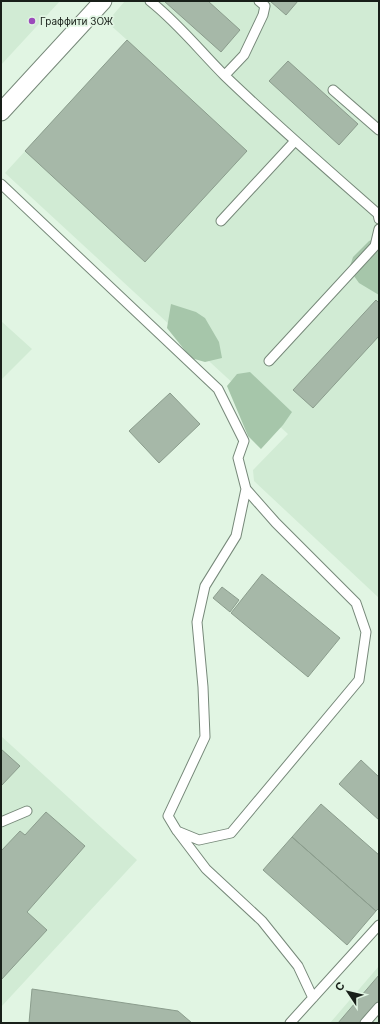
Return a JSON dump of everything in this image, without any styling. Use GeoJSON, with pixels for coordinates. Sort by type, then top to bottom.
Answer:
{"type":"FeatureCollection","features":[{"type":"Feature","properties":{"kind":"street"},"geometry":{"type":"LineString","coordinates":[[1,112],[104,1]]}},
{"type":"Feature","properties":{"kind":"lane"},"geometry":{"type":"LineString","coordinates":[[150,1],[163,11],[225,76],[295,141],[378,214],[379,219]]}},
{"type":"Feature","properties":{"kind":"lane"},"geometry":{"type":"LineString","coordinates":[[225,76],[244,55],[263,15],[265,6],[259,1]]}},
{"type":"Feature","properties":{"kind":"lane"},"geometry":{"type":"LineString","coordinates":[[333,90],[379,130]]}},
{"type":"Feature","properties":{"kind":"lane"},"geometry":{"type":"LineString","coordinates":[[221,221],[295,141]]}},
{"type":"Feature","properties":{"kind":"lane"},"geometry":{"type":"LineString","coordinates":[[1,184],[218,389],[244,441],[238,458],[246,489],[236,536],[205,586],[197,622],[203,687],[205,737],[168,816],[177,831],[206,869],[262,921],[298,966],[313,998]]}},
{"type":"Feature","properties":{"kind":"lane"},"geometry":{"type":"LineString","coordinates":[[269,361],[375,246],[379,229]]}},
{"type":"Feature","properties":{"kind":"lane"},"geometry":{"type":"LineString","coordinates":[[177,831],[199,840],[231,833],[359,680],[366,632],[356,604],[276,523],[246,489]]}},
{"type":"Feature","properties":{"kind":"lane"},"geometry":{"type":"LineString","coordinates":[[1,822],[27,811]]}},
{"type":"Feature","properties":{"kind":"lane"},"geometry":{"type":"LineString","coordinates":[[290,1023],[379,925]]}},
{"type":"Feature","properties":{"kind":"lane"},"geometry":{"type":"LineString","coordinates":[[365,1023],[379,1007]]}},
{"type":"Feature","properties":{"kind":"shaded area"},"geometry":{"type":"Polygon","coordinates":[[[1,1],[60,1],[1,65],[1,1]]]}},
{"type":"Feature","properties":{"kind":"shaded area"},"geometry":{"type":"Polygon","coordinates":[[[125,1],[379,1],[379,598],[254,481],[253,470],[288,434],[5,173],[127,40],[107,22],[125,1]]]}},
{"type":"Feature","properties":{"kind":"shaded area"},"geometry":{"type":"Polygon","coordinates":[[[379,237],[379,295],[359,283],[349,269],[353,257],[369,241],[379,237]]]}},
{"type":"Feature","properties":{"kind":"shaded area"},"geometry":{"type":"Polygon","coordinates":[[[171,304],[196,312],[205,318],[219,342],[222,358],[205,362],[191,358],[167,328],[171,304]]]}},
{"type":"Feature","properties":{"kind":"shaded area"},"geometry":{"type":"Polygon","coordinates":[[[1,321],[32,349],[1,380],[1,321]]]}},
{"type":"Feature","properties":{"kind":"shaded area"},"geometry":{"type":"Polygon","coordinates":[[[250,372],[292,412],[283,425],[261,449],[248,436],[227,386],[237,374],[250,372]]]}},
{"type":"Feature","properties":{"kind":"shaded area"},"geometry":{"type":"Polygon","coordinates":[[[1,736],[137,860],[1,1007],[1,736]]]}},
{"type":"Feature","properties":{"kind":"shaded area"},"geometry":{"type":"Polygon","coordinates":[[[379,966],[379,1023],[330,1023],[379,966]]]}},
{"type":"Feature","properties":{"kind":"building"},"geometry":{"type":"Polygon","coordinates":[[[164,1],[208,1],[240,30],[221,52],[164,1]]]}},
{"type":"Feature","properties":{"kind":"building"},"geometry":{"type":"Polygon","coordinates":[[[270,1],[298,1],[286,15],[270,1]]]}},
{"type":"Feature","properties":{"kind":"building"},"geometry":{"type":"Polygon","coordinates":[[[127,40],[247,151],[145,262],[25,151],[127,40]]]}},
{"type":"Feature","properties":{"kind":"building"},"geometry":{"type":"Polygon","coordinates":[[[288,61],[358,124],[339,145],[269,81],[288,61]]]}},
{"type":"Feature","properties":{"kind":"building"},"geometry":{"type":"Polygon","coordinates":[[[376,300],[379,303],[379,336],[313,408],[293,390],[376,300]]]}},
{"type":"Feature","properties":{"kind":"building"},"geometry":{"type":"Polygon","coordinates":[[[170,393],[200,424],[159,463],[129,431],[170,393]]]}},
{"type":"Feature","properties":{"kind":"building"},"geometry":{"type":"Polygon","coordinates":[[[262,574],[340,638],[308,677],[231,613],[262,574]]]}},
{"type":"Feature","properties":{"kind":"building"},"geometry":{"type":"Polygon","coordinates":[[[222,587],[239,600],[230,612],[213,598],[222,587]]]}},
{"type":"Feature","properties":{"kind":"building"},"geometry":{"type":"Polygon","coordinates":[[[1,749],[20,766],[1,786],[1,749]]]}},
{"type":"Feature","properties":{"kind":"building"},"geometry":{"type":"Polygon","coordinates":[[[361,760],[379,777],[379,820],[339,784],[361,760]]]}},
{"type":"Feature","properties":{"kind":"building"},"geometry":{"type":"Polygon","coordinates":[[[321,804],[379,855],[379,908],[376,911],[292,837],[321,804]]]}},
{"type":"Feature","properties":{"kind":"building"},"geometry":{"type":"Polygon","coordinates":[[[46,812],[85,846],[27,912],[47,930],[1,980],[1,851],[20,831],[25,835],[46,812]]]}},
{"type":"Feature","properties":{"kind":"building"},"geometry":{"type":"Polygon","coordinates":[[[292,837],[376,911],[347,945],[263,870],[292,837]]]}},
{"type":"Feature","properties":{"kind":"building"},"geometry":{"type":"Polygon","coordinates":[[[379,975],[379,1001],[360,1023],[338,1023],[379,975]]]}},
{"type":"Feature","properties":{"kind":"building"},"geometry":{"type":"Polygon","coordinates":[[[32,989],[178,1011],[192,1023],[29,1023],[32,989]]]}},
{"type":"Feature","properties":{"kind":"place","name":"Граффити ЗОЖ"},"geometry":{"type":"Point","coordinates":[32,21]}}]}
